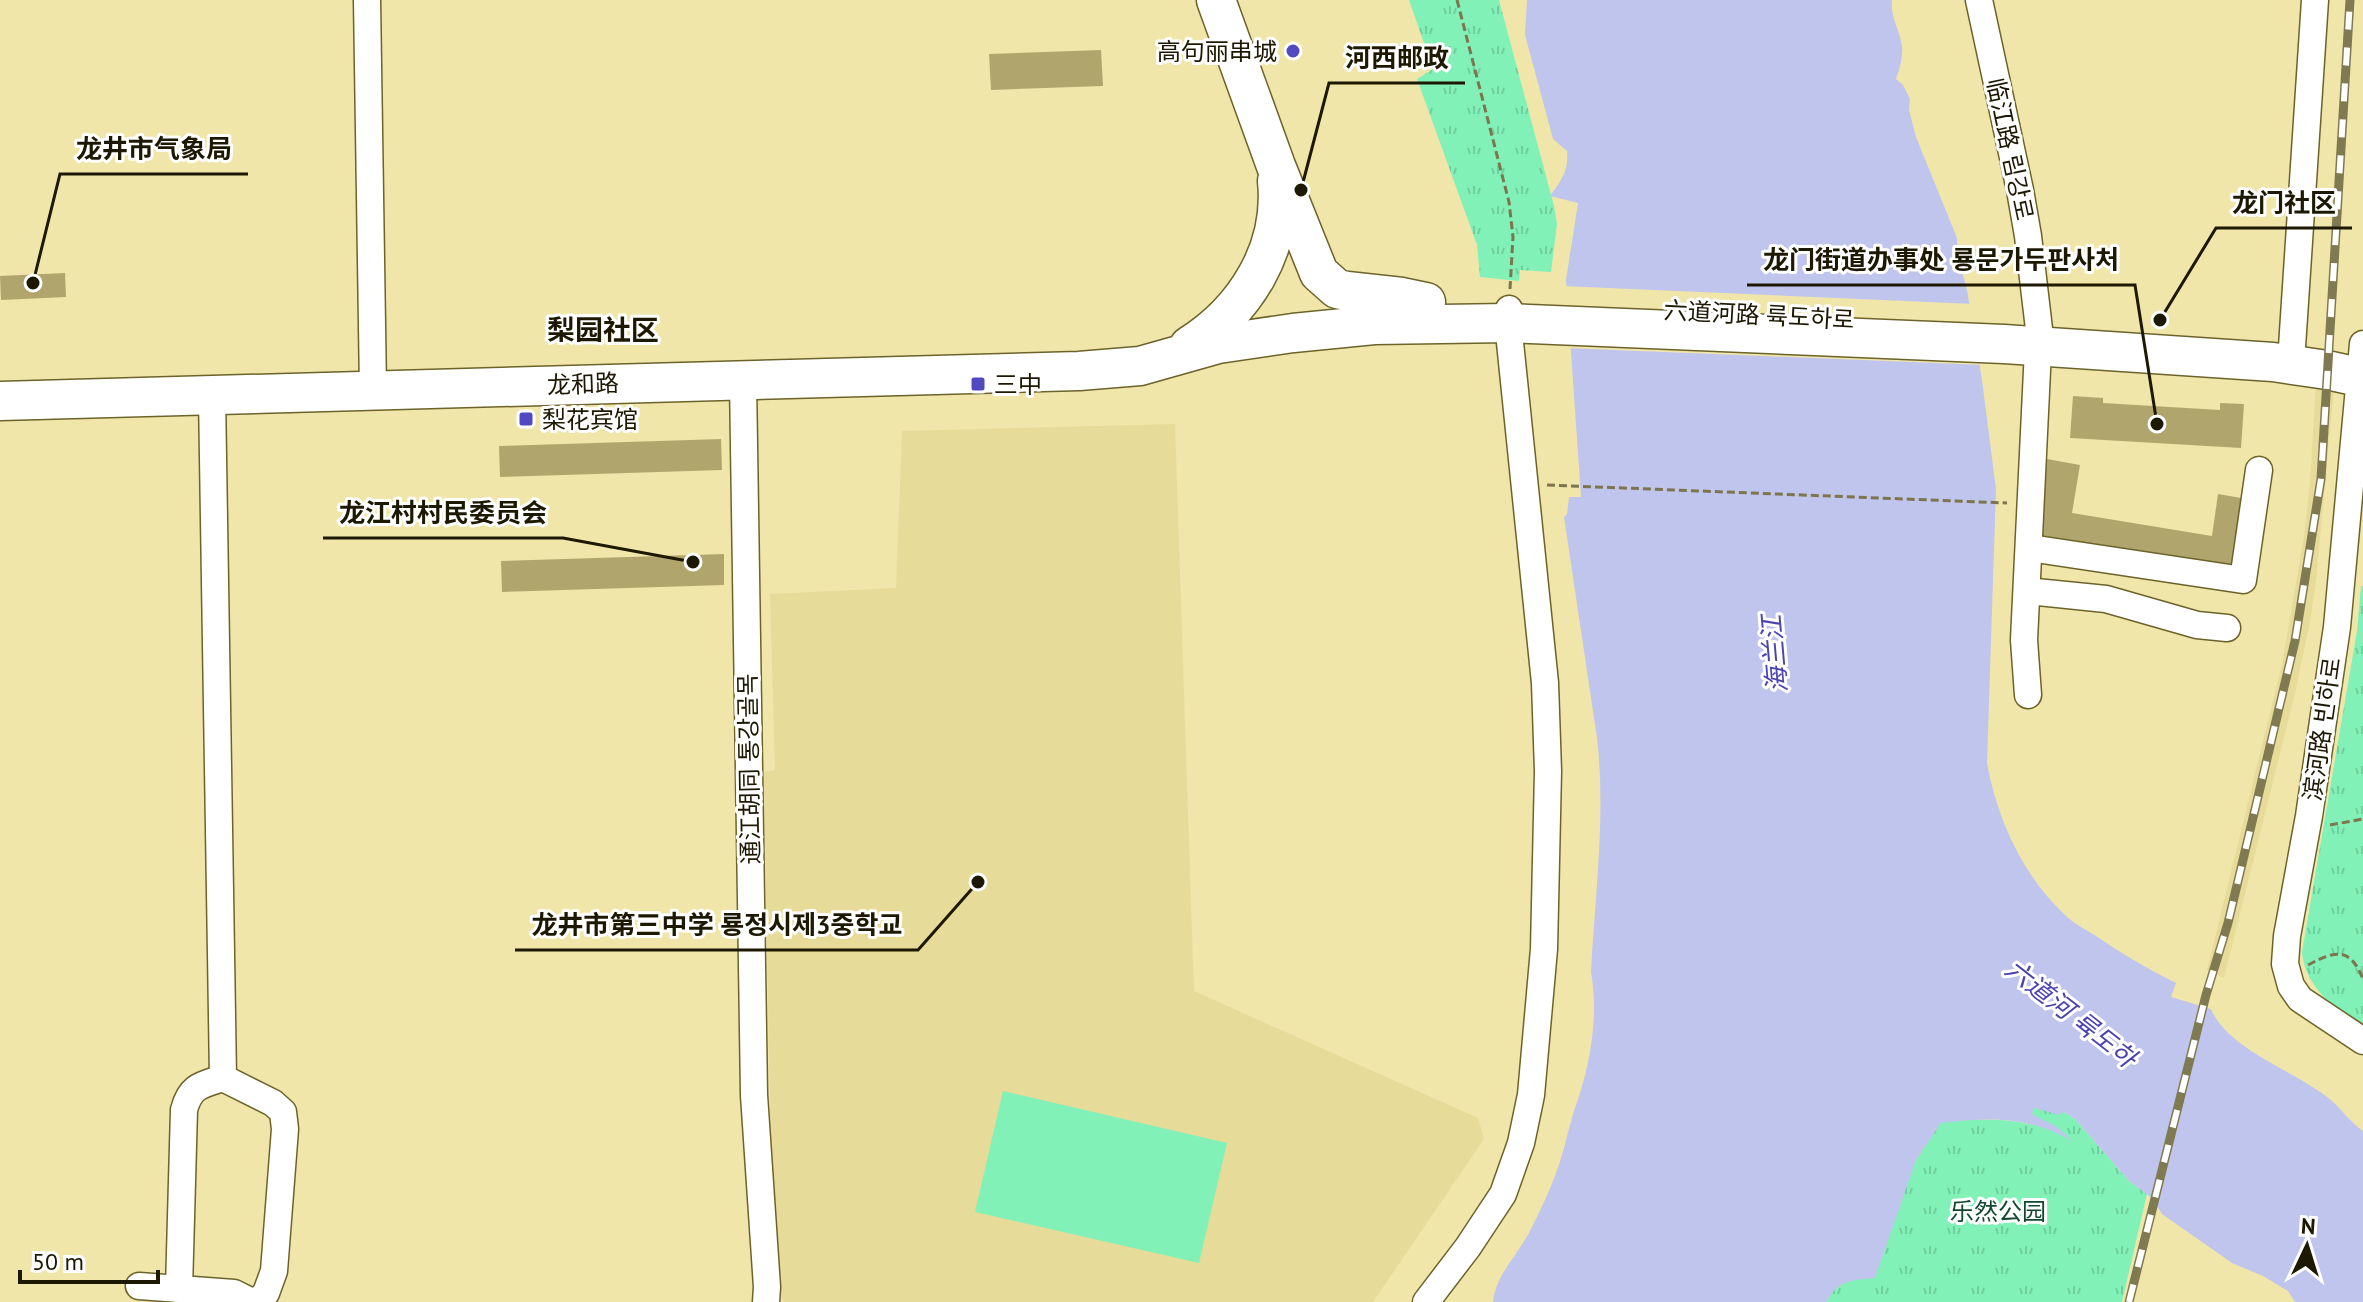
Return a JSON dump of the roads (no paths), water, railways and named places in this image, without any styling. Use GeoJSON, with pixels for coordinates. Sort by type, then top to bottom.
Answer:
{"type":"FeatureCollection","features":[{"type":"Feature","properties":{"kind":"highway"},"geometry":{"type":"LineString","coordinates":[[1197,0],[1244,130],[1319,273],[1337,289],[1426,302]]}},
{"type":"Feature","properties":{"kind":"highway"},"geometry":{"type":"LineString","coordinates":[[1160,350],[1214,329],[1249,289],[1267,256],[1276,227],[1278,189],[1265,168],[1216,0]]}},
{"type":"Feature","properties":{"kind":"highway"},"geometry":{"type":"LineString","coordinates":[[1160,350],[1177,330],[1216,296],[1235,270],[1250,237],[1265,168]]}},
{"type":"Feature","properties":{"kind":"highway"},"geometry":{"type":"LineString","coordinates":[[1276,227],[1312,288],[1338,312],[1374,325]]}},
{"type":"Feature","properties":{"kind":"highway","name":"六道河路 륙도하로"},"geometry":{"type":"LineString","coordinates":[[1214,329],[1338,312],[1402,309],[1426,302],[1521,314],[2292,347],[2329,351],[2362,364]]}},
{"type":"Feature","properties":{"kind":"highway","name":"六道河路 륙도하로"},"geometry":{"type":"LineString","coordinates":[[1160,350],[1374,325],[1521,314]]}},
{"type":"Feature","properties":{"kind":"highway","name":"六道河路 륙도하로"},"geometry":{"type":"LineString","coordinates":[[2021,337],[2327,370],[2362,364]]}},
{"type":"Feature","properties":{"kind":"highway","name":"龙和路"},"geometry":{"type":"LineString","coordinates":[[0,401],[212,395],[373,378],[1109,347],[1160,350]]}},
{"type":"Feature","properties":{"kind":"highway","name":"龙和路"},"geometry":{"type":"LineString","coordinates":[[0,377],[743,380],[1123,368],[1160,350]]}},
{"type":"Feature","properties":{"kind":"street"},"geometry":{"type":"LineString","coordinates":[[367,0],[373,378]]}},
{"type":"Feature","properties":{"kind":"street","name":"临江路 림강로"},"geometry":{"type":"LineString","coordinates":[[1979,0],[2028,236],[2021,337],[2029,548],[2024,640],[2028,695]]}},
{"type":"Feature","properties":{"kind":"street"},"geometry":{"type":"LineString","coordinates":[[2292,347],[2315,0]]}},
{"type":"Feature","properties":{"kind":"street"},"geometry":{"type":"LineString","coordinates":[[1426,1302],[1503,1194],[1521,1143],[1531,1095],[1544,949],[1548,771],[1545,683],[1523,485],[1521,314]]}},
{"type":"Feature","properties":{"kind":"street","name":"滨河路 빈하로"},"geometry":{"type":"LineString","coordinates":[[2362,364],[2337,627],[2285,964],[2291,986],[2300,999],[2363,1041]]}},
{"type":"Feature","properties":{"kind":"street","name":"通江胡同 통강골목"},"geometry":{"type":"LineString","coordinates":[[743,380],[754,1079],[766,1302]]}},
{"type":"Feature","properties":{"kind":"street"},"geometry":{"type":"LineString","coordinates":[[212,395],[223,1078]]}},
{"type":"Feature","properties":{"kind":"street"},"geometry":{"type":"LineString","coordinates":[[2029,548],[2243,580],[2259,470]]}},
{"type":"Feature","properties":{"kind":"street"},"geometry":{"type":"LineString","coordinates":[[2027,591],[2106,599],[2197,625],[2227,628]]}},
{"type":"Feature","properties":{"kind":"street"},"geometry":{"type":"LineString","coordinates":[[139,1286],[179,1289],[234,1293],[254,1302],[266,1293],[272,1281],[285,1129],[283,1112],[273,1103],[223,1078],[194,1088],[187,1097],[184,1110],[179,1289]]}},
{"type":"Feature","properties":{"kind":"water"},"geometry":{"type":"Polygon","coordinates":[[[1527,0],[1892,0],[1892,12],[1902,46],[1896,79],[1910,99],[1909,110],[1916,137],[1957,238],[1982,380],[1996,489],[1987,763],[2005,825],[2036,883],[2068,918],[2176,983],[2171,997],[2211,1009],[2232,1037],[2331,1100],[2363,1131],[2363,1302],[2295,1302],[2288,1291],[2232,1263],[2162,1214],[2152,1198],[2129,1181],[2075,1119],[2064,1112],[2059,1115],[2034,1108],[2032,1114],[2057,1127],[2074,1142],[2041,1127],[2009,1120],[1941,1123],[1916,1160],[1875,1278],[1846,1282],[1826,1302],[1493,1302],[1499,1282],[1527,1236],[1552,1185],[1589,1060],[1594,1007],[1591,972],[1600,826],[1597,738],[1564,517],[1569,497],[1581,497],[1566,280],[1578,203],[1550,196],[1565,170],[1567,151],[1553,139],[1525,35],[1527,0]]]}},
{"type":"Feature","properties":{"kind":"railway"},"geometry":{"type":"LineString","coordinates":[[2129,1302],[2206,995],[2228,923],[2295,641],[2321,479],[2350,0]]}},
{"type":"Feature","properties":{"kind":"place","name":"高句丽串城"},"geometry":{"type":"Point","coordinates":[1293,51]}},
{"type":"Feature","properties":{"kind":"place","name":"河西邮政"},"geometry":{"type":"Point","coordinates":[1301,190]}},
{"type":"Feature","properties":{"kind":"place","name":"龙井市气象局"},"geometry":{"type":"Point","coordinates":[33,283]}},
{"type":"Feature","properties":{"kind":"place","name":"龙门社区"},"geometry":{"type":"Point","coordinates":[2160,320]}},
{"type":"Feature","properties":{"kind":"place","name":"三中"},"geometry":{"type":"Point","coordinates":[978,384]}},
{"type":"Feature","properties":{"kind":"place","name":"梨花宾馆"},"geometry":{"type":"Point","coordinates":[526,419]}},
{"type":"Feature","properties":{"kind":"place","name":"龙门街道办事处 룡문가두판사처"},"geometry":{"type":"Point","coordinates":[2157,424]}},
{"type":"Feature","properties":{"kind":"place","name":"龙江村村民委员会"},"geometry":{"type":"Point","coordinates":[693,562]}},
{"type":"Feature","properties":{"kind":"place","name":"龙井市第三中学 룡정시제3중학교"},"geometry":{"type":"Point","coordinates":[978,882]}},
{"type":"Feature","properties":{"kind":"district","name":"梨园社区"},"geometry":{"type":"Point","coordinates":[603,329]}},
{"type":"Feature","properties":{"kind":"water label","name":"海兰江"},"geometry":{"type":"Point","coordinates":[1774,654]}},
{"type":"Feature","properties":{"kind":"water label","name":"六道河 륙도하"},"geometry":{"type":"Point","coordinates":[2071,1013]}},
{"type":"Feature","properties":{"kind":"park label","name":"乐然公园"},"geometry":{"type":"Point","coordinates":[1998,1211]}}]}
